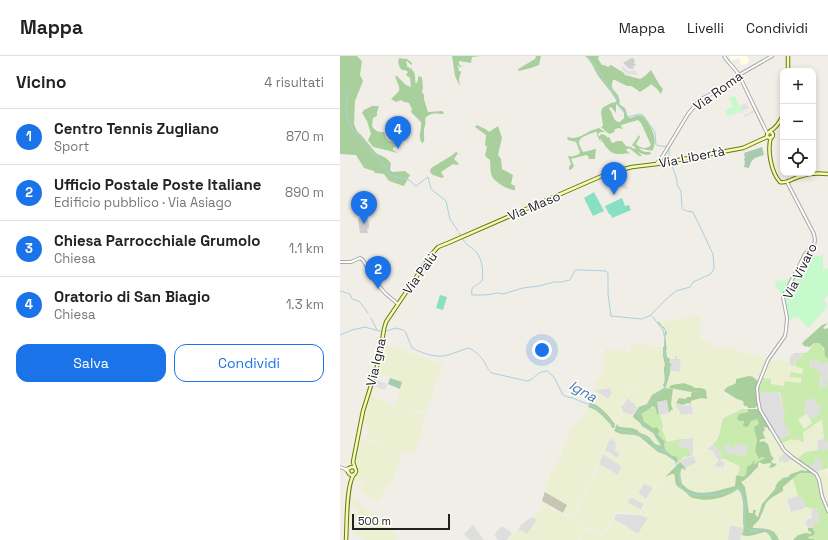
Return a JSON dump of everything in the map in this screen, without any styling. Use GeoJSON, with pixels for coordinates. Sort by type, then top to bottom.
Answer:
{"type":"FeatureCollection","features":[{"type":"Feature","properties":{"kind":"main road"},"geometry":{"type":"LineString","coordinates":[[788,56],[788,68]]}},
{"type":"Feature","properties":{"kind":"main road","name":"Via Libertà"},"geometry":{"type":"LineString","coordinates":[[597,179],[612,172],[632,166],[654,164],[661,160],[666,163],[743,148],[761,140],[769,134],[780,120]]}},
{"type":"Feature","properties":{"kind":"main road"},"geometry":{"type":"LineString","coordinates":[[769,134],[770,156],[776,176],[780,182],[787,182],[802,176],[818,173],[828,174]]}},
{"type":"Feature","properties":{"kind":"main road"},"geometry":{"type":"LineString","coordinates":[[597,179],[604,177],[614,178],[621,169]]}},
{"type":"Feature","properties":{"kind":"main road"},"geometry":{"type":"LineString","coordinates":[[611,177],[612,172],[616,173],[617,175]]}},
{"type":"Feature","properties":{"kind":"main road","name":"Via Maso"},"geometry":{"type":"LineString","coordinates":[[471,232],[597,179]]}},
{"type":"Feature","properties":{"kind":"main road","name":"Via Palù"},"geometry":{"type":"LineString","coordinates":[[384,330],[386,322],[435,250],[448,242],[471,232]]}},
{"type":"Feature","properties":{"kind":"main road","name":"Via Igna"},"geometry":{"type":"LineString","coordinates":[[353,462],[362,418],[379,360],[384,330]]}},
{"type":"Feature","properties":{"kind":"main road"},"geometry":{"type":"LineString","coordinates":[[346,540],[351,478],[348,469],[353,462]]}},
{"type":"Feature","properties":{"kind":"main road"},"geometry":{"type":"LineString","coordinates":[[351,478],[356,471],[353,462]]}},
{"type":"Feature","properties":{"kind":"main road"},"geometry":{"type":"LineString","coordinates":[[350,467],[355,468]]}},
{"type":"Feature","properties":{"kind":"main road"},"geometry":{"type":"LineString","coordinates":[[349,473],[354,474]]}},
{"type":"Feature","properties":{"kind":"street","name":"Via Roma"},"geometry":{"type":"LineString","coordinates":[[661,160],[693,107],[703,98],[726,87],[739,74],[772,56]]}},
{"type":"Feature","properties":{"kind":"street"},"geometry":{"type":"LineString","coordinates":[[725,57],[739,74],[765,129],[769,134]]}},
{"type":"Feature","properties":{"kind":"street","name":"Via Vivaro"},"geometry":{"type":"LineString","coordinates":[[787,182],[814,234],[815,240],[814,245],[805,254],[783,297],[787,318],[785,336],[768,360],[757,388],[759,408],[784,450],[816,474],[828,511]]}},
{"type":"Feature","properties":{"kind":"street"},"geometry":{"type":"LineString","coordinates":[[340,262],[351,262],[360,258],[363,260],[376,283],[398,304]]}},
{"type":"Feature","properties":{"kind":"street"},"geometry":{"type":"LineString","coordinates":[[340,467],[349,473]]}},
{"type":"Feature","properties":{"kind":"street"},"geometry":{"type":"LineString","coordinates":[[345,469],[350,467]]}},
{"type":"Feature","properties":{"kind":"shaded area"},"geometry":{"type":"Polygon","coordinates":[[[729,56],[747,56],[749,62],[744,65],[741,64],[739,58],[731,61],[729,56]]]}},
{"type":"Feature","properties":{"kind":"shaded area"},"geometry":{"type":"Polygon","coordinates":[[[631,58],[635,60],[634,63],[636,65],[633,69],[628,68],[623,63],[631,58]]]}},
{"type":"Feature","properties":{"kind":"shaded area"},"geometry":{"type":"Polygon","coordinates":[[[623,66],[630,71],[636,70],[637,75],[627,74],[621,69],[623,66]]]}},
{"type":"Feature","properties":{"kind":"shaded area"},"geometry":{"type":"Polygon","coordinates":[[[750,101],[746,104],[749,108],[743,111],[745,115],[754,110],[755,112],[745,117],[740,106],[750,101]]]}},
{"type":"Feature","properties":{"kind":"shaded area"},"geometry":{"type":"Polygon","coordinates":[[[762,147],[764,155],[754,159],[749,168],[744,167],[744,153],[762,147]]]}},
{"type":"Feature","properties":{"kind":"shaded area"},"geometry":{"type":"Polygon","coordinates":[[[621,172],[628,189],[623,188],[618,180],[621,172]]]}},
{"type":"Feature","properties":{"kind":"shaded area"},"geometry":{"type":"Polygon","coordinates":[[[364,214],[369,223],[369,228],[367,229],[368,233],[360,233],[358,220],[359,217],[364,214]]]}},
{"type":"Feature","properties":{"kind":"shaded area"},"geometry":{"type":"Polygon","coordinates":[[[700,315],[699,335],[702,340],[721,348],[731,347],[752,356],[757,355],[768,360],[758,382],[752,376],[736,379],[736,383],[727,387],[724,391],[743,401],[744,405],[748,408],[743,408],[742,401],[719,390],[695,388],[686,384],[669,388],[666,386],[670,371],[680,372],[681,359],[677,359],[677,356],[675,356],[675,359],[670,359],[667,357],[665,337],[667,333],[659,322],[700,315]]]}},
{"type":"Feature","properties":{"kind":"shaded area"},"geometry":{"type":"Polygon","coordinates":[[[632,343],[663,347],[665,388],[648,382],[643,382],[615,387],[595,388],[596,382],[603,371],[605,348],[630,352],[632,343]]]}},
{"type":"Feature","properties":{"kind":"shaded area"},"geometry":{"type":"Polygon","coordinates":[[[392,345],[424,358],[443,363],[426,411],[424,412],[395,406],[402,382],[378,373],[385,346],[390,348],[392,345]]]}},
{"type":"Feature","properties":{"kind":"shaded area"},"geometry":{"type":"Polygon","coordinates":[[[794,353],[802,353],[801,358],[796,360],[794,367],[790,366],[790,357],[794,353]]]}},
{"type":"Feature","properties":{"kind":"shaded area"},"geometry":{"type":"Polygon","coordinates":[[[675,356],[678,356],[681,359],[680,372],[670,371],[670,359],[675,359],[675,356]]]}},
{"type":"Feature","properties":{"kind":"shaded area"},"geometry":{"type":"Polygon","coordinates":[[[790,357],[790,365],[803,368],[802,375],[789,377],[801,378],[801,383],[785,381],[784,386],[771,384],[771,379],[761,378],[769,360],[785,361],[790,357]]]}},
{"type":"Feature","properties":{"kind":"shaded area"},"geometry":{"type":"Polygon","coordinates":[[[814,360],[819,361],[818,364],[828,362],[827,385],[820,389],[819,385],[822,378],[812,368],[809,362],[814,360]]]}},
{"type":"Feature","properties":{"kind":"shaded area"},"geometry":{"type":"Polygon","coordinates":[[[390,378],[402,382],[400,389],[388,384],[390,378]]]}},
{"type":"Feature","properties":{"kind":"shaded area"},"geometry":{"type":"Polygon","coordinates":[[[376,380],[388,384],[385,390],[374,386],[376,380]]]}},
{"type":"Feature","properties":{"kind":"shaded area"},"geometry":{"type":"Polygon","coordinates":[[[644,382],[664,388],[652,395],[647,404],[638,408],[628,398],[621,407],[633,389],[633,385],[644,382]]]}},
{"type":"Feature","properties":{"kind":"shaded area"},"geometry":{"type":"Polygon","coordinates":[[[632,385],[632,389],[620,405],[621,412],[615,424],[604,410],[593,402],[590,402],[594,389],[597,390],[596,392],[608,399],[612,393],[610,390],[611,388],[632,385]]]}},
{"type":"Feature","properties":{"kind":"shaded area"},"geometry":{"type":"Polygon","coordinates":[[[611,388],[610,390],[612,393],[608,399],[596,391],[597,390],[611,388]]]}},
{"type":"Feature","properties":{"kind":"shaded area"},"geometry":{"type":"Polygon","coordinates":[[[673,389],[693,393],[691,394],[691,397],[686,399],[679,398],[677,401],[676,408],[679,410],[680,415],[693,414],[692,404],[683,405],[688,403],[690,404],[692,401],[704,398],[707,399],[706,390],[719,391],[727,394],[742,402],[742,408],[724,415],[721,419],[720,430],[715,441],[701,452],[693,455],[693,438],[667,442],[662,429],[663,426],[660,415],[669,413],[673,410],[671,404],[673,389]]]}},
{"type":"Feature","properties":{"kind":"shaded area"},"geometry":{"type":"Polygon","coordinates":[[[779,392],[790,434],[779,440],[764,418],[761,409],[758,393],[779,392]]]}},
{"type":"Feature","properties":{"kind":"shaded area"},"geometry":{"type":"Polygon","coordinates":[[[370,394],[392,406],[426,414],[419,440],[413,454],[366,439],[368,427],[361,425],[370,394]]]}},
{"type":"Feature","properties":{"kind":"shaded area"},"geometry":{"type":"Polygon","coordinates":[[[628,398],[638,408],[632,415],[623,412],[621,407],[628,398]]]}},
{"type":"Feature","properties":{"kind":"shaded area"},"geometry":{"type":"Polygon","coordinates":[[[815,398],[821,407],[819,414],[810,419],[804,412],[805,405],[808,399],[815,398]]]}},
{"type":"Feature","properties":{"kind":"shaded area"},"geometry":{"type":"Polygon","coordinates":[[[668,400],[669,413],[660,415],[657,402],[668,400]]]}},
{"type":"Feature","properties":{"kind":"shaded area"},"geometry":{"type":"Polygon","coordinates":[[[676,403],[684,406],[692,404],[693,414],[680,415],[679,410],[676,408],[676,403]]]}},
{"type":"Feature","properties":{"kind":"shaded area"},"geometry":{"type":"Polygon","coordinates":[[[588,407],[599,412],[612,425],[612,428],[614,428],[572,518],[563,513],[567,505],[545,492],[550,473],[561,455],[570,430],[587,411],[588,407]]]}},
{"type":"Feature","properties":{"kind":"shaded area"},"geometry":{"type":"Polygon","coordinates":[[[637,410],[635,415],[642,426],[653,433],[661,446],[655,444],[650,438],[637,430],[619,427],[617,424],[623,412],[632,415],[637,410]]]}},
{"type":"Feature","properties":{"kind":"shaded area"},"geometry":{"type":"Polygon","coordinates":[[[806,414],[813,423],[804,429],[797,419],[806,414]]]}},
{"type":"Feature","properties":{"kind":"shaded area"},"geometry":{"type":"Polygon","coordinates":[[[822,420],[824,438],[817,441],[818,451],[805,452],[796,460],[786,452],[781,444],[810,429],[817,422],[822,420]]]}},
{"type":"Feature","properties":{"kind":"shaded area"},"geometry":{"type":"Polygon","coordinates":[[[764,427],[768,428],[769,431],[771,430],[785,453],[779,457],[779,462],[782,461],[785,463],[792,459],[809,470],[802,470],[791,474],[778,482],[775,489],[762,504],[758,517],[755,515],[756,511],[749,513],[745,487],[741,482],[748,478],[759,462],[763,464],[773,463],[771,461],[773,460],[768,444],[759,440],[766,437],[764,436],[763,431],[765,429],[764,427]]]}},
{"type":"Feature","properties":{"kind":"shaded area"},"geometry":{"type":"Polygon","coordinates":[[[614,431],[640,437],[658,452],[666,455],[678,463],[653,488],[644,483],[638,493],[646,499],[644,504],[631,497],[627,502],[641,510],[640,513],[616,513],[603,535],[573,519],[599,464],[618,475],[622,467],[603,454],[605,450],[617,458],[620,454],[615,450],[617,446],[615,445],[616,442],[610,438],[614,431]]]}},
{"type":"Feature","properties":{"kind":"shaded area"},"geometry":{"type":"Polygon","coordinates":[[[610,438],[616,442],[617,446],[615,450],[620,454],[617,458],[605,450],[610,438]]]}},
{"type":"Feature","properties":{"kind":"shaded area"},"geometry":{"type":"Polygon","coordinates":[[[693,438],[693,455],[691,456],[688,448],[679,448],[680,439],[693,438]]]}},
{"type":"Feature","properties":{"kind":"shaded area"},"geometry":{"type":"Polygon","coordinates":[[[824,438],[828,443],[828,449],[818,451],[817,441],[824,438]]]}},
{"type":"Feature","properties":{"kind":"shaded area"},"geometry":{"type":"Polygon","coordinates":[[[361,439],[403,452],[392,482],[386,487],[378,502],[359,491],[363,485],[353,478],[358,472],[358,468],[355,463],[358,443],[361,439]]]}},
{"type":"Feature","properties":{"kind":"shaded area"},"geometry":{"type":"Polygon","coordinates":[[[713,444],[721,452],[725,463],[723,468],[714,466],[718,460],[713,451],[707,449],[713,444]]]}},
{"type":"Feature","properties":{"kind":"shaded area"},"geometry":{"type":"Polygon","coordinates":[[[724,444],[747,444],[747,453],[744,456],[726,453],[724,444]]]}},
{"type":"Feature","properties":{"kind":"shaded area"},"geometry":{"type":"Polygon","coordinates":[[[707,449],[713,451],[719,461],[714,465],[716,467],[723,468],[725,463],[720,460],[723,458],[739,466],[740,469],[736,477],[735,486],[702,493],[690,490],[682,484],[680,474],[682,468],[685,470],[697,462],[693,456],[702,453],[707,449]]]}},
{"type":"Feature","properties":{"kind":"shaded area"},"geometry":{"type":"Polygon","coordinates":[[[785,453],[792,459],[785,463],[779,462],[779,457],[785,453]]]}},
{"type":"Feature","properties":{"kind":"shaded area"},"geometry":{"type":"Polygon","coordinates":[[[603,454],[622,466],[618,475],[599,464],[603,454]]]}},
{"type":"Feature","properties":{"kind":"shaded area"},"geometry":{"type":"Polygon","coordinates":[[[693,456],[697,462],[686,468],[680,462],[685,458],[693,456]]]}},
{"type":"Feature","properties":{"kind":"shaded area"},"geometry":{"type":"Polygon","coordinates":[[[816,458],[820,458],[821,470],[814,473],[808,468],[816,458]]]}},
{"type":"Feature","properties":{"kind":"shaded area"},"geometry":{"type":"Polygon","coordinates":[[[825,469],[828,477],[828,507],[822,497],[819,478],[814,473],[825,469]]]}},
{"type":"Feature","properties":{"kind":"shaded area"},"geometry":{"type":"Polygon","coordinates":[[[673,473],[675,475],[676,484],[680,489],[697,499],[717,498],[737,489],[739,490],[743,502],[744,528],[730,525],[728,540],[580,540],[587,528],[601,536],[604,536],[614,519],[638,534],[648,518],[640,515],[652,491],[665,477],[673,473]]]}},
{"type":"Feature","properties":{"kind":"shaded area"},"geometry":{"type":"Polygon","coordinates":[[[793,479],[798,496],[787,499],[791,513],[806,507],[812,509],[811,519],[807,519],[805,523],[811,534],[805,533],[798,535],[793,540],[779,540],[776,535],[767,528],[753,528],[753,526],[760,520],[766,503],[770,498],[782,492],[783,487],[793,479]]]}},
{"type":"Feature","properties":{"kind":"shaded area"},"geometry":{"type":"Polygon","coordinates":[[[644,483],[653,488],[646,499],[638,494],[644,483]]]}},
{"type":"Feature","properties":{"kind":"shaded area"},"geometry":{"type":"Polygon","coordinates":[[[545,491],[568,505],[563,513],[542,501],[545,491]]]}},
{"type":"Feature","properties":{"kind":"shaded area"},"geometry":{"type":"Polygon","coordinates":[[[800,495],[806,507],[803,510],[796,510],[791,513],[787,499],[800,495]]]}},
{"type":"Feature","properties":{"kind":"shaded area"},"geometry":{"type":"Polygon","coordinates":[[[353,497],[398,536],[396,540],[364,540],[349,528],[349,520],[355,526],[359,522],[354,516],[358,511],[353,507],[353,497]]]}},
{"type":"Feature","properties":{"kind":"shaded area"},"geometry":{"type":"Polygon","coordinates":[[[631,497],[644,504],[641,510],[627,503],[631,497]]]}},
{"type":"Feature","properties":{"kind":"shaded area"},"geometry":{"type":"Polygon","coordinates":[[[543,502],[553,510],[586,527],[578,540],[509,540],[518,529],[527,534],[537,520],[532,517],[540,511],[543,502]]]}},
{"type":"Feature","properties":{"kind":"shaded area"},"geometry":{"type":"Polygon","coordinates":[[[816,508],[819,516],[819,522],[814,523],[813,528],[808,528],[805,523],[807,519],[811,519],[812,509],[816,508]]]}},
{"type":"Feature","properties":{"kind":"shaded area"},"geometry":{"type":"Polygon","coordinates":[[[618,514],[640,515],[648,518],[638,534],[614,519],[618,514]]]}},
{"type":"Feature","properties":{"kind":"shaded area"},"geometry":{"type":"Polygon","coordinates":[[[532,517],[537,520],[527,535],[518,529],[532,517]]]}},
{"type":"Feature","properties":{"kind":"shaded area"},"geometry":{"type":"Polygon","coordinates":[[[473,525],[484,540],[470,540],[464,534],[473,525]]]}},
{"type":"Feature","properties":{"kind":"shaded area"},"geometry":{"type":"Polygon","coordinates":[[[730,525],[744,528],[740,540],[728,540],[730,525]]]}},
{"type":"Feature","properties":{"kind":"shaded area"},"geometry":{"type":"Polygon","coordinates":[[[502,526],[512,533],[507,540],[498,540],[494,535],[502,526]]]}},
{"type":"Feature","properties":{"kind":"shaded area"},"geometry":{"type":"Polygon","coordinates":[[[766,532],[771,536],[772,540],[740,540],[742,535],[753,536],[766,532]]]}},
{"type":"Feature","properties":{"kind":"green space"},"geometry":{"type":"Polygon","coordinates":[[[340,56],[357,56],[362,61],[360,75],[363,81],[355,101],[354,124],[357,131],[376,153],[386,158],[391,163],[390,170],[393,172],[405,171],[410,175],[404,186],[389,181],[384,174],[375,173],[374,171],[364,168],[356,155],[340,154],[340,56]]]}},
{"type":"Feature","properties":{"kind":"green space"},"geometry":{"type":"Polygon","coordinates":[[[452,56],[480,56],[472,57],[471,63],[459,61],[461,66],[465,65],[460,67],[457,65],[458,70],[461,72],[459,79],[460,86],[455,76],[452,56]]]}},
{"type":"Feature","properties":{"kind":"green space"},"geometry":{"type":"Polygon","coordinates":[[[536,56],[541,56],[539,65],[519,71],[518,69],[535,59],[536,56]]]}},
{"type":"Feature","properties":{"kind":"green space"},"geometry":{"type":"Polygon","coordinates":[[[585,56],[599,56],[598,59],[602,65],[608,67],[611,65],[625,75],[640,79],[651,70],[663,89],[661,94],[652,84],[640,92],[631,86],[627,86],[615,80],[613,80],[612,87],[618,95],[620,105],[625,108],[628,117],[630,118],[638,115],[643,116],[649,124],[655,141],[653,150],[649,151],[639,149],[645,152],[650,152],[651,154],[647,155],[637,151],[642,156],[639,156],[629,148],[626,150],[630,154],[613,153],[600,138],[601,143],[597,132],[595,132],[583,137],[579,143],[583,152],[596,149],[595,159],[589,159],[586,155],[571,159],[574,166],[569,170],[571,164],[568,156],[575,156],[580,152],[576,142],[568,140],[568,137],[577,137],[599,128],[605,132],[600,132],[598,134],[599,137],[601,134],[605,135],[610,138],[611,142],[613,143],[622,141],[626,146],[634,149],[636,148],[632,145],[639,135],[640,137],[636,144],[637,145],[645,148],[651,145],[641,123],[638,120],[621,125],[623,128],[622,129],[618,128],[614,130],[615,132],[609,134],[601,127],[603,126],[601,112],[602,108],[616,102],[616,100],[585,56]],[[616,104],[616,113],[612,108],[610,107],[609,109],[617,122],[620,122],[624,118],[623,110],[616,104]]]}},
{"type":"Feature","properties":{"kind":"green space"},"geometry":{"type":"Polygon","coordinates":[[[399,58],[407,59],[412,63],[411,65],[407,61],[406,62],[407,67],[410,69],[412,68],[416,84],[418,77],[420,76],[422,78],[422,92],[428,112],[442,111],[444,113],[432,114],[426,117],[423,143],[421,142],[420,136],[421,122],[412,113],[409,103],[401,100],[396,102],[391,99],[399,91],[395,76],[411,87],[410,78],[406,75],[408,72],[400,68],[398,62],[399,58]]]}},
{"type":"Feature","properties":{"kind":"green space"},"geometry":{"type":"Polygon","coordinates":[[[735,96],[742,112],[727,116],[725,110],[733,107],[729,98],[735,96]]]}},
{"type":"Feature","properties":{"kind":"green space"},"geometry":{"type":"Polygon","coordinates":[[[372,106],[379,106],[377,116],[373,118],[372,126],[377,131],[384,132],[389,141],[396,142],[398,145],[393,148],[393,150],[398,153],[373,147],[368,140],[371,134],[367,121],[362,113],[364,110],[372,106]]]}},
{"type":"Feature","properties":{"kind":"green space"},"geometry":{"type":"Polygon","coordinates":[[[477,125],[489,132],[498,126],[502,138],[498,155],[501,159],[502,169],[513,175],[511,184],[515,186],[515,190],[503,186],[493,178],[490,160],[485,156],[487,146],[485,146],[486,135],[475,127],[477,125]]]}},
{"type":"Feature","properties":{"kind":"green space"},"geometry":{"type":"Polygon","coordinates":[[[456,152],[458,153],[454,159],[459,164],[453,164],[441,172],[444,177],[442,178],[433,175],[430,172],[431,168],[456,152]]]}},
{"type":"Feature","properties":{"kind":"green space"},"geometry":{"type":"Polygon","coordinates":[[[594,192],[604,211],[593,216],[584,198],[594,192]]]}},
{"type":"Feature","properties":{"kind":"green space"},"geometry":{"type":"Polygon","coordinates":[[[622,198],[625,206],[629,205],[631,210],[612,218],[605,206],[622,198]]]}},
{"type":"Feature","properties":{"kind":"green space"},"geometry":{"type":"Polygon","coordinates":[[[805,255],[823,255],[823,270],[828,268],[828,295],[824,299],[827,307],[810,327],[807,327],[797,317],[788,321],[784,297],[776,287],[775,281],[792,278],[795,276],[799,271],[805,255]]]}},
{"type":"Feature","properties":{"kind":"green space"},"geometry":{"type":"Polygon","coordinates":[[[440,295],[447,297],[443,310],[436,308],[440,295]]]}},
{"type":"Feature","properties":{"kind":"green space"},"geometry":{"type":"Polygon","coordinates":[[[657,322],[664,327],[667,333],[665,337],[667,357],[670,359],[669,362],[672,365],[670,366],[670,373],[666,387],[668,388],[664,387],[663,385],[665,380],[663,347],[665,330],[657,322]]]}},
{"type":"Feature","properties":{"kind":"green space"},"geometry":{"type":"Polygon","coordinates":[[[828,323],[823,328],[828,328],[828,359],[825,356],[824,348],[819,343],[814,343],[810,347],[804,346],[802,343],[822,325],[828,323]]]}},
{"type":"Feature","properties":{"kind":"green space"},"geometry":{"type":"Polygon","coordinates":[[[814,343],[819,343],[828,359],[828,362],[828,443],[824,438],[822,420],[803,432],[804,441],[802,442],[798,439],[794,441],[791,439],[781,444],[779,440],[790,434],[783,416],[785,415],[780,392],[758,393],[758,387],[761,378],[771,379],[771,384],[784,386],[785,381],[801,383],[801,378],[789,377],[791,372],[802,374],[803,368],[795,366],[796,360],[801,358],[802,353],[808,352],[814,343]],[[810,361],[810,366],[818,370],[821,374],[819,385],[820,389],[827,385],[828,362],[818,364],[819,361],[810,361]],[[815,398],[807,400],[804,412],[806,414],[798,419],[804,429],[812,423],[810,419],[819,414],[821,407],[820,405],[817,406],[815,398]]]}},
{"type":"Feature","properties":{"kind":"green space"},"geometry":{"type":"Polygon","coordinates":[[[749,376],[758,382],[756,391],[758,405],[755,408],[748,408],[747,406],[744,406],[743,401],[724,391],[736,383],[736,379],[749,376]]]}},
{"type":"Feature","properties":{"kind":"green space"},"geometry":{"type":"Polygon","coordinates":[[[684,383],[695,388],[706,390],[691,392],[669,388],[672,385],[684,383]]]}},
{"type":"Feature","properties":{"kind":"green space"},"geometry":{"type":"Polygon","coordinates":[[[664,388],[673,389],[671,404],[673,410],[669,413],[667,400],[657,402],[659,414],[657,414],[655,407],[651,406],[651,412],[650,408],[641,414],[643,421],[653,428],[657,427],[660,432],[658,434],[666,442],[664,443],[665,450],[677,457],[678,463],[666,455],[658,452],[640,437],[621,434],[614,431],[617,424],[619,427],[632,428],[646,435],[655,444],[661,446],[653,433],[642,426],[633,416],[639,407],[647,404],[652,395],[664,388]]]}},
{"type":"Feature","properties":{"kind":"green space"},"geometry":{"type":"Polygon","coordinates":[[[706,390],[707,399],[697,399],[691,401],[690,404],[688,403],[683,405],[676,403],[679,398],[686,399],[687,397],[691,397],[692,392],[706,390]]]}},
{"type":"Feature","properties":{"kind":"green space"},"geometry":{"type":"Polygon","coordinates":[[[590,402],[594,403],[607,414],[615,424],[614,428],[612,428],[604,417],[598,412],[588,407],[590,402]]]}},
{"type":"Feature","properties":{"kind":"green space"},"geometry":{"type":"Polygon","coordinates":[[[651,406],[654,406],[658,414],[659,412],[663,426],[662,429],[667,442],[680,439],[679,448],[688,448],[691,456],[684,457],[678,463],[677,458],[665,450],[664,442],[666,442],[658,434],[660,432],[657,427],[653,428],[642,421],[643,417],[641,413],[650,408],[651,410],[651,406]]]}},
{"type":"Feature","properties":{"kind":"green space"},"geometry":{"type":"Polygon","coordinates":[[[742,409],[748,409],[748,412],[738,415],[738,417],[749,425],[751,421],[757,419],[759,424],[755,433],[757,439],[755,451],[758,458],[765,458],[754,465],[754,462],[747,468],[747,472],[743,476],[738,475],[740,468],[739,466],[723,458],[720,460],[719,459],[722,457],[721,452],[713,444],[718,439],[723,418],[742,409]],[[725,444],[726,453],[744,456],[747,453],[747,445],[736,444],[733,448],[730,447],[729,444],[725,444]]]}},
{"type":"Feature","properties":{"kind":"green space"},"geometry":{"type":"Polygon","coordinates":[[[748,409],[758,409],[771,430],[764,427],[765,430],[763,432],[766,438],[759,440],[768,444],[771,455],[774,459],[771,461],[772,463],[777,464],[774,467],[769,468],[771,463],[763,464],[759,462],[758,467],[741,482],[745,487],[749,513],[753,513],[753,510],[756,510],[755,515],[758,517],[762,504],[775,489],[778,482],[783,478],[802,470],[809,470],[812,473],[802,473],[797,475],[784,486],[783,491],[771,498],[766,503],[759,520],[753,526],[753,528],[772,531],[779,540],[772,540],[766,532],[751,536],[742,535],[744,529],[743,504],[742,496],[738,489],[728,495],[714,499],[701,500],[689,496],[685,491],[677,486],[674,474],[665,477],[680,462],[686,470],[682,468],[681,470],[680,476],[682,484],[689,490],[707,493],[735,486],[736,476],[744,476],[746,474],[747,467],[752,464],[754,460],[754,465],[765,458],[761,457],[759,459],[755,451],[757,439],[754,427],[759,424],[757,419],[751,421],[747,427],[743,426],[744,421],[739,421],[737,419],[739,414],[748,412],[748,409]]]}},
{"type":"Feature","properties":{"kind":"green space"},"geometry":{"type":"Polygon","coordinates":[[[828,449],[828,468],[821,470],[820,458],[816,458],[813,465],[808,468],[796,460],[805,452],[828,449]]]}},
{"type":"Feature","properties":{"kind":"green space"},"geometry":{"type":"Polygon","coordinates":[[[805,473],[812,473],[818,479],[821,497],[828,513],[828,540],[814,540],[809,539],[808,537],[814,535],[814,523],[819,522],[819,516],[816,508],[812,509],[806,507],[800,495],[798,496],[793,479],[795,476],[805,473]]]}},
{"type":"Feature","properties":{"kind":"green space"},"geometry":{"type":"Polygon","coordinates":[[[808,528],[813,528],[815,533],[814,535],[808,537],[809,539],[814,540],[793,540],[798,535],[806,533],[811,534],[811,532],[808,531],[808,528]]]}},
{"type":"Feature","properties":{"kind":"waterway"},"geometry":{"type":"LineString","coordinates":[[587,56],[616,97],[619,106],[627,117],[639,114],[643,115],[655,132],[656,145],[667,147]]}},
{"type":"Feature","properties":{"kind":"waterway"},"geometry":{"type":"LineString","coordinates":[[340,88],[348,94],[346,112],[353,130],[383,163],[390,175],[409,180],[416,186],[428,177],[431,189],[446,201],[450,219],[458,231]]}},
{"type":"Feature","properties":{"kind":"waterway"},"geometry":{"type":"LineString","coordinates":[[669,148],[669,160]]}},
{"type":"Feature","properties":{"kind":"waterway"},"geometry":{"type":"LineString","coordinates":[[671,163],[677,180],[677,185],[681,191],[682,207]]}},
{"type":"Feature","properties":{"kind":"waterway"},"geometry":{"type":"LineString","coordinates":[[462,238],[466,244],[476,252],[482,264],[482,281],[472,289],[472,295],[503,294],[523,288],[570,280],[575,270],[606,271],[608,273],[608,294],[611,316],[642,319],[651,315],[676,291],[690,287],[693,282],[711,274],[714,268],[713,254],[693,212],[682,209]]}},
{"type":"Feature","properties":{"kind":"waterway"},"geometry":{"type":"LineString","coordinates":[[340,291],[350,294],[352,299],[359,301],[368,313]]}},
{"type":"Feature","properties":{"kind":"waterway"},"geometry":{"type":"LineString","coordinates":[[652,316],[663,330],[665,339],[664,353],[668,365],[664,390],[638,414],[644,426],[658,436],[663,451]]}},
{"type":"Feature","properties":{"kind":"waterway"},"geometry":{"type":"LineString","coordinates":[[371,318],[377,330]]}},
{"type":"Feature","properties":{"kind":"waterway","name":"Igna"},"geometry":{"type":"LineString","coordinates":[[340,335],[365,327],[383,332],[396,328],[403,330],[406,333],[412,348],[420,352],[436,356],[444,356],[469,348],[479,355],[492,373],[527,381],[532,379],[540,372],[547,371],[554,377],[563,395],[591,405],[603,413],[619,430],[638,434],[651,441],[655,447],[669,454],[674,459],[678,467],[680,486],[684,491],[693,495],[715,495],[732,491],[739,487],[741,488],[745,504],[745,525],[752,531],[763,529],[767,530],[777,540]]}},
{"type":"Feature","properties":{"kind":"place","name":"Oratorio di San Biagio"},"geometry":{"type":"Point","coordinates":[398,149]}},
{"type":"Feature","properties":{"kind":"place","name":"Centro Tennis Zugliano"},"geometry":{"type":"Point","coordinates":[614,195]}},
{"type":"Feature","properties":{"kind":"place","name":"Chiesa Parrocchiale Grumolo"},"geometry":{"type":"Point","coordinates":[364,224]}},
{"type":"Feature","properties":{"kind":"place","name":"Ufficio Postale Poste Italiane"},"geometry":{"type":"Point","coordinates":[378,289]}}]}
